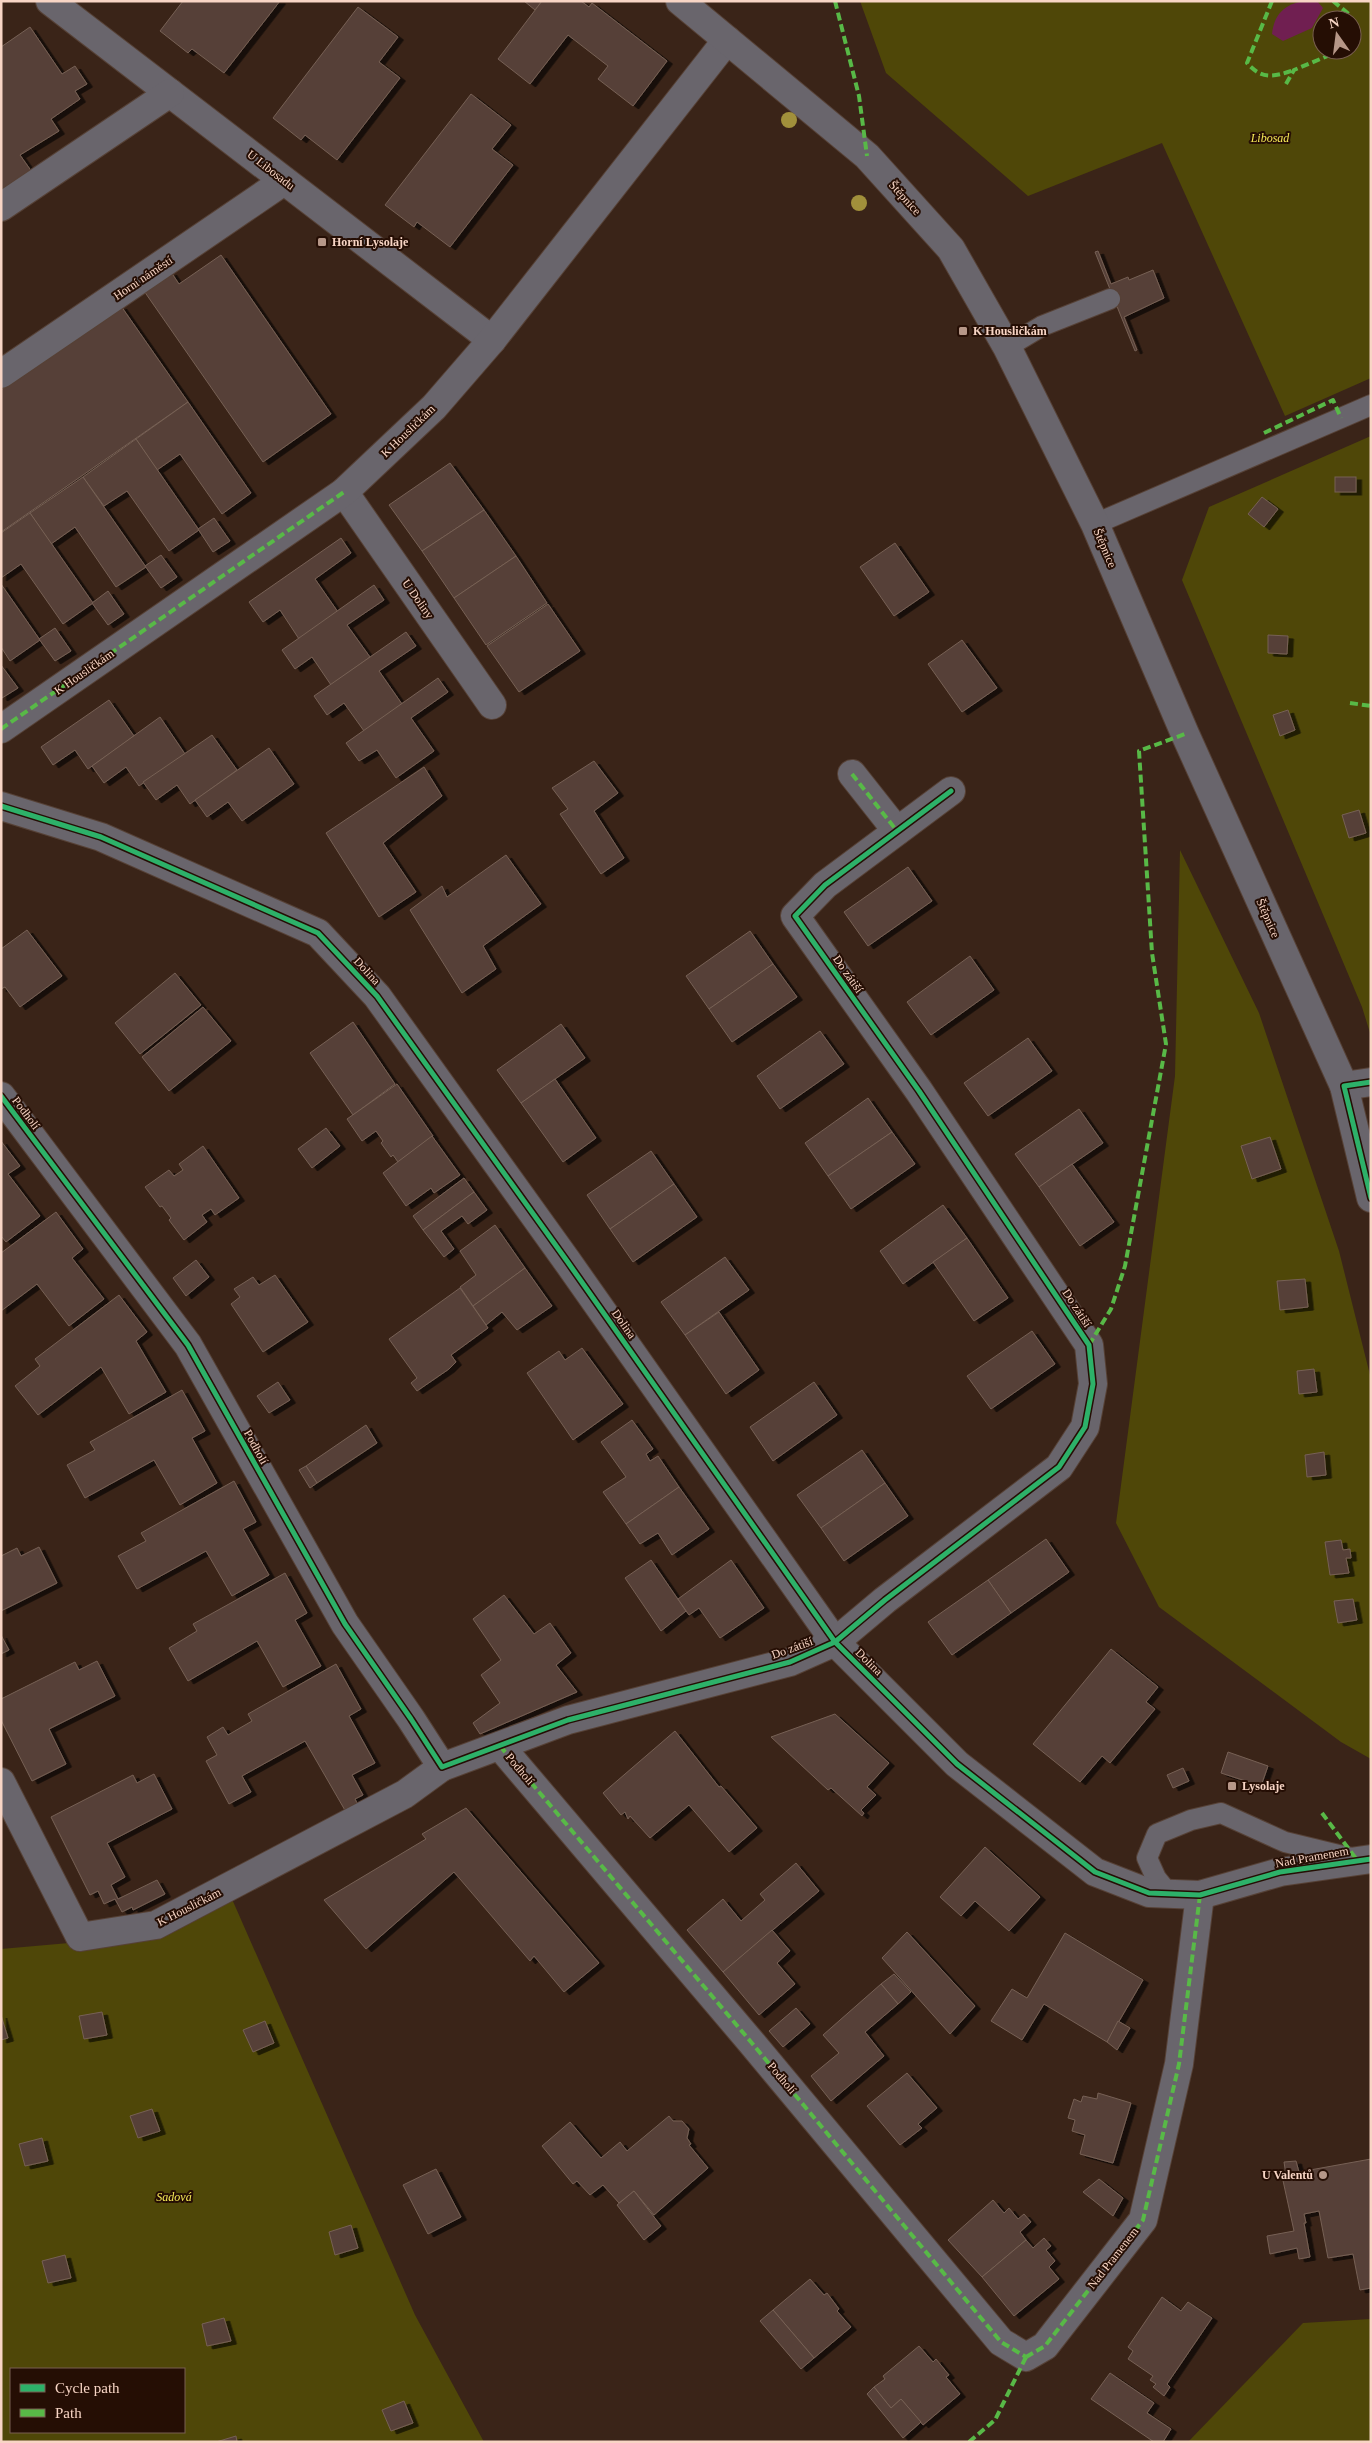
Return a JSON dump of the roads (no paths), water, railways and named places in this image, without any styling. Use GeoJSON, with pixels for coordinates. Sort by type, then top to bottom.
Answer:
{"type":"FeatureCollection","features":[{"type":"Feature","properties":{"kind":"street","name":"U Libosadu"},"geometry":{"type":"LineString","coordinates":[[50,1],[492,340]]}},
{"type":"Feature","properties":{"kind":"street","name":"Štěpnice"},"geometry":{"type":"LineString","coordinates":[[680,1],[874,163],[951,249],[1007,347],[1095,524],[1185,734],[1344,1086],[1371,1198]]}},
{"type":"Feature","properties":{"kind":"street","name":"K Housličkám"},"geometry":{"type":"LineString","coordinates":[[1,729],[344,492],[434,407],[492,340],[728,40]]}},
{"type":"Feature","properties":{"kind":"street"},"geometry":{"type":"LineString","coordinates":[[1,207],[170,93]]}},
{"type":"Feature","properties":{"kind":"street","name":"Horní náměstí"},"geometry":{"type":"LineString","coordinates":[[1,374],[284,181]]}},
{"type":"Feature","properties":{"kind":"street","name":"U Doliny"},"geometry":{"type":"LineString","coordinates":[[344,492],[492,705]]}},
{"type":"Feature","properties":{"kind":"street"},"geometry":{"type":"LineString","coordinates":[[852,774],[897,831]]}},
{"type":"Feature","properties":{"kind":"street","name":"Do zátiší"},"geometry":{"type":"LineString","coordinates":[[500,1746],[568,1720],[790,1662],[835,1642],[885,1600],[1059,1467],[1085,1427],[1093,1384],[1089,1345],[919,1091],[795,916],[825,884],[951,791]]}},
{"type":"Feature","properties":{"kind":"street","name":"Dolina"},"geometry":{"type":"LineString","coordinates":[[1,806],[101,837],[318,933],[376,996],[567,1261],[835,1642],[957,1764],[1095,1872],[1149,1893],[1200,1895]]}},
{"type":"Feature","properties":{"kind":"street"},"geometry":{"type":"LineString","coordinates":[[1344,1086],[1371,1082]]}},
{"type":"Feature","properties":{"kind":"street","name":"Podholí"},"geometry":{"type":"LineString","coordinates":[[1,1096],[188,1345],[345,1624],[412,1719],[442,1767],[500,1746],[751,2042],[1001,2342],[1026,2358]]}},
{"type":"Feature","properties":{"kind":"street","name":"K Housličkám"},"geometry":{"type":"LineString","coordinates":[[1,1782],[80,1937],[156,1924],[405,1794],[442,1767]]}},
{"type":"Feature","properties":{"kind":"street","name":"Nad Pramenem"},"geometry":{"type":"LineString","coordinates":[[1026,2358],[1044,2346],[1143,2220],[1180,2064],[1200,1895],[1280,1872],[1364,1860]]}},
{"type":"Feature","properties":{"kind":"lane"},"geometry":{"type":"LineString","coordinates":[[1007,347],[1042,326],[1110,299]]}},
{"type":"Feature","properties":{"kind":"lane"},"geometry":{"type":"LineString","coordinates":[[1095,524],[1371,405]]}},
{"type":"Feature","properties":{"kind":"lane"},"geometry":{"type":"LineString","coordinates":[[1168,1894],[1156,1878],[1147,1858],[1157,1834],[1191,1820],[1221,1813],[1285,1842],[1364,1860]]}},
{"type":"Feature","properties":{"kind":"place","name":"Horní Lysolaje"},"geometry":{"type":"Point","coordinates":[322,242]}},
{"type":"Feature","properties":{"kind":"place","name":"K Housličkám"},"geometry":{"type":"Point","coordinates":[963,331]}},
{"type":"Feature","properties":{"kind":"place","name":"Lysolaje"},"geometry":{"type":"Point","coordinates":[1232,1786]}},
{"type":"Feature","properties":{"kind":"place","name":"U Valentů"},"geometry":{"type":"Point","coordinates":[1323,2175]}},
{"type":"Feature","properties":{"kind":"park label","name":"Libosad"},"geometry":{"type":"Point","coordinates":[1270,138]}},
{"type":"Feature","properties":{"kind":"park label","name":"Sadová"},"geometry":{"type":"Point","coordinates":[174,2197]}}]}
